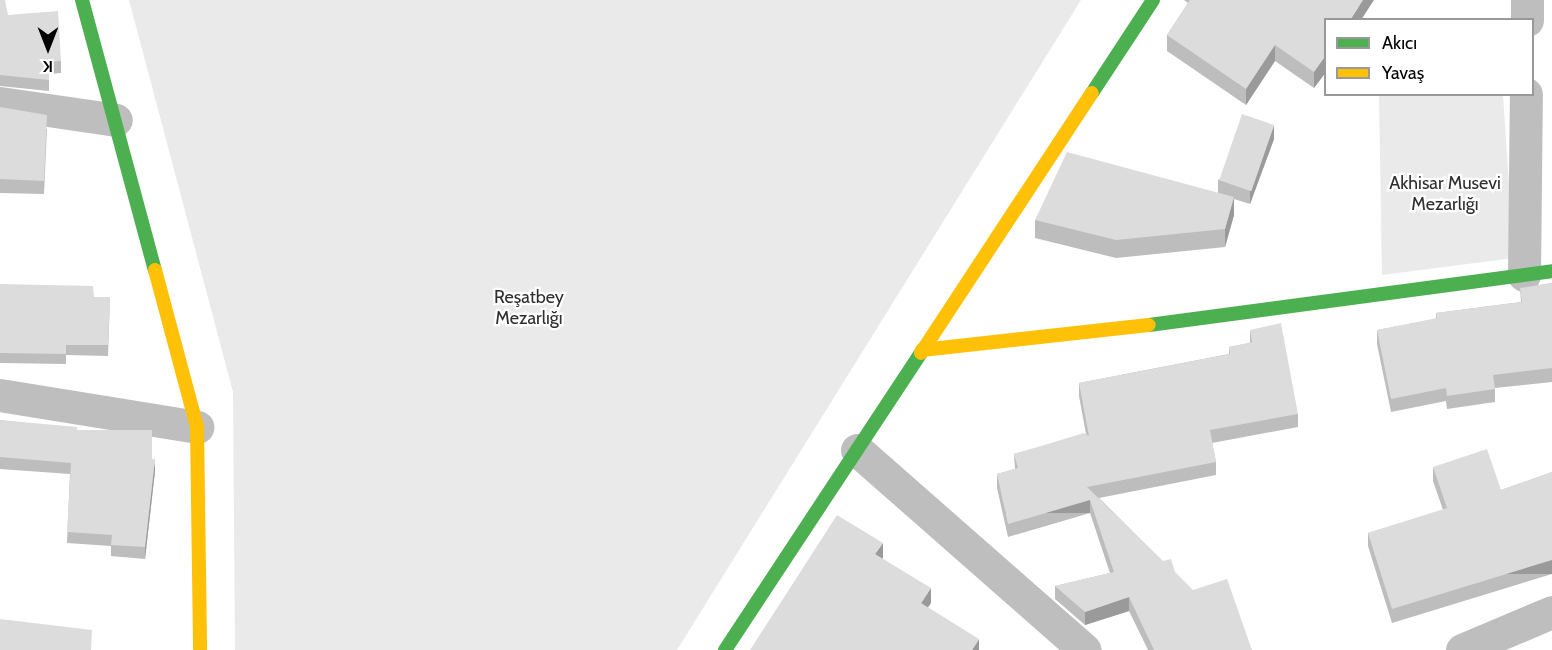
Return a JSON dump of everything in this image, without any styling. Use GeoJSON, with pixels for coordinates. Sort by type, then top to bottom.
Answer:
{"type":"FeatureCollection","features":[{"type":"Feature","properties":{"kind":"street"},"geometry":{"type":"LineString","coordinates":[[82,0],[116,120],[196,428],[200,650]]}},
{"type":"Feature","properties":{"kind":"street"},"geometry":{"type":"LineString","coordinates":[[725,650],[1153,0]]}},
{"type":"Feature","properties":{"kind":"street"},"geometry":{"type":"LineString","coordinates":[[1527,0],[1527,18]]}},
{"type":"Feature","properties":{"kind":"street"},"geometry":{"type":"LineString","coordinates":[[922,350],[1183,322],[1538,273],[1526,96]]}},
{"type":"Feature","properties":{"kind":"street"},"geometry":{"type":"LineString","coordinates":[[0,103],[116,120]]}},
{"type":"Feature","properties":{"kind":"street"},"geometry":{"type":"LineString","coordinates":[[0,395],[196,428]]}},
{"type":"Feature","properties":{"kind":"street"},"geometry":{"type":"LineString","coordinates":[[857,450],[1085,650]]}},
{"type":"Feature","properties":{"kind":"street"},"geometry":{"type":"LineString","coordinates":[[1462,650],[1552,612]]}},
{"type":"Feature","properties":{"kind":"green space","name":"Reşatbey Mezarlığı"},"geometry":{"type":"Polygon","coordinates":[[[129,0],[1081,0],[677,650],[235,650],[233,392],[129,0]]]}},
{"type":"Feature","properties":{"kind":"green space","name":"Akhisar Musevi Mezarlığı"},"geometry":{"type":"Polygon","coordinates":[[[1379,96],[1503,96],[1514,258],[1382,275],[1379,96]]]}},
{"type":"Feature","properties":{"kind":"building"},"geometry":{"type":"Polygon","coordinates":[[[0,0],[5,0],[8,15],[58,11],[61,61],[49,62],[49,80],[0,75],[0,0]]]}},
{"type":"Feature","properties":{"kind":"building"},"geometry":{"type":"Polygon","coordinates":[[[1190,0],[1363,0],[1351,18],[1324,18],[1324,58],[1314,72],[1275,45],[1246,89],[1167,35],[1190,0]]]}},
{"type":"Feature","properties":{"kind":"building"},"geometry":{"type":"Polygon","coordinates":[[[0,107],[47,115],[44,181],[0,179],[0,107]]]}},
{"type":"Feature","properties":{"kind":"building"},"geometry":{"type":"Polygon","coordinates":[[[1242,114],[1274,125],[1251,191],[1219,180],[1242,114]]]}},
{"type":"Feature","properties":{"kind":"building"},"geometry":{"type":"Polygon","coordinates":[[[1067,152],[1234,197],[1225,229],[1116,240],[1035,220],[1067,152]]]}},
{"type":"Feature","properties":{"kind":"building"},"geometry":{"type":"Polygon","coordinates":[[[1552,283],[1552,368],[1493,375],[1495,389],[1447,396],[1446,388],[1391,399],[1377,330],[1437,318],[1436,313],[1522,302],[1520,288],[1552,283]]]}},
{"type":"Feature","properties":{"kind":"building"},"geometry":{"type":"Polygon","coordinates":[[[0,284],[93,286],[94,297],[110,297],[108,345],[66,345],[66,354],[0,353],[0,284]]]}},
{"type":"Feature","properties":{"kind":"building"},"geometry":{"type":"Polygon","coordinates":[[[1281,323],[1298,414],[1210,430],[1216,462],[1087,487],[1163,561],[1171,559],[1175,572],[1193,590],[1227,579],[1252,650],[1154,650],[1129,597],[1085,612],[1055,586],[1114,572],[1090,500],[1008,524],[997,474],[1018,468],[1014,454],[1084,433],[1089,436],[1079,383],[1230,354],[1229,347],[1252,342],[1250,330],[1281,323]]]}},
{"type":"Feature","properties":{"kind":"building"},"geometry":{"type":"Polygon","coordinates":[[[0,420],[77,427],[77,430],[152,430],[152,459],[155,459],[145,547],[111,545],[112,535],[67,532],[71,463],[0,457],[0,420]]]}},
{"type":"Feature","properties":{"kind":"building"},"geometry":{"type":"Polygon","coordinates":[[[1487,449],[1501,490],[1552,472],[1552,560],[1392,609],[1368,533],[1447,508],[1433,467],[1487,449]]]}},
{"type":"Feature","properties":{"kind":"building"},"geometry":{"type":"Polygon","coordinates":[[[837,515],[883,543],[875,554],[931,588],[921,603],[979,639],[972,650],[750,650],[837,515]]]}},
{"type":"Feature","properties":{"kind":"building"},"geometry":{"type":"Polygon","coordinates":[[[0,619],[92,630],[91,650],[0,650],[0,619]]]}},
{"type":"Feature","properties":{"kind":"traffic: fast"},"geometry":{"type":"LineString","coordinates":[[82,0],[155,270]]}},
{"type":"Feature","properties":{"kind":"traffic: fast"},"geometry":{"type":"LineString","coordinates":[[1092,93],[1153,0]]}},
{"type":"Feature","properties":{"kind":"traffic: fast"},"geometry":{"type":"LineString","coordinates":[[1149,325],[1552,271]]}},
{"type":"Feature","properties":{"kind":"traffic: fast"},"geometry":{"type":"LineString","coordinates":[[725,650],[921,353]]}},
{"type":"Feature","properties":{"kind":"traffic: slow"},"geometry":{"type":"LineString","coordinates":[[921,353],[1092,93]]}},
{"type":"Feature","properties":{"kind":"traffic: slow"},"geometry":{"type":"LineString","coordinates":[[155,270],[197,427],[200,650]]}},
{"type":"Feature","properties":{"kind":"traffic: slow"},"geometry":{"type":"LineString","coordinates":[[922,350],[1149,325]]}}]}
